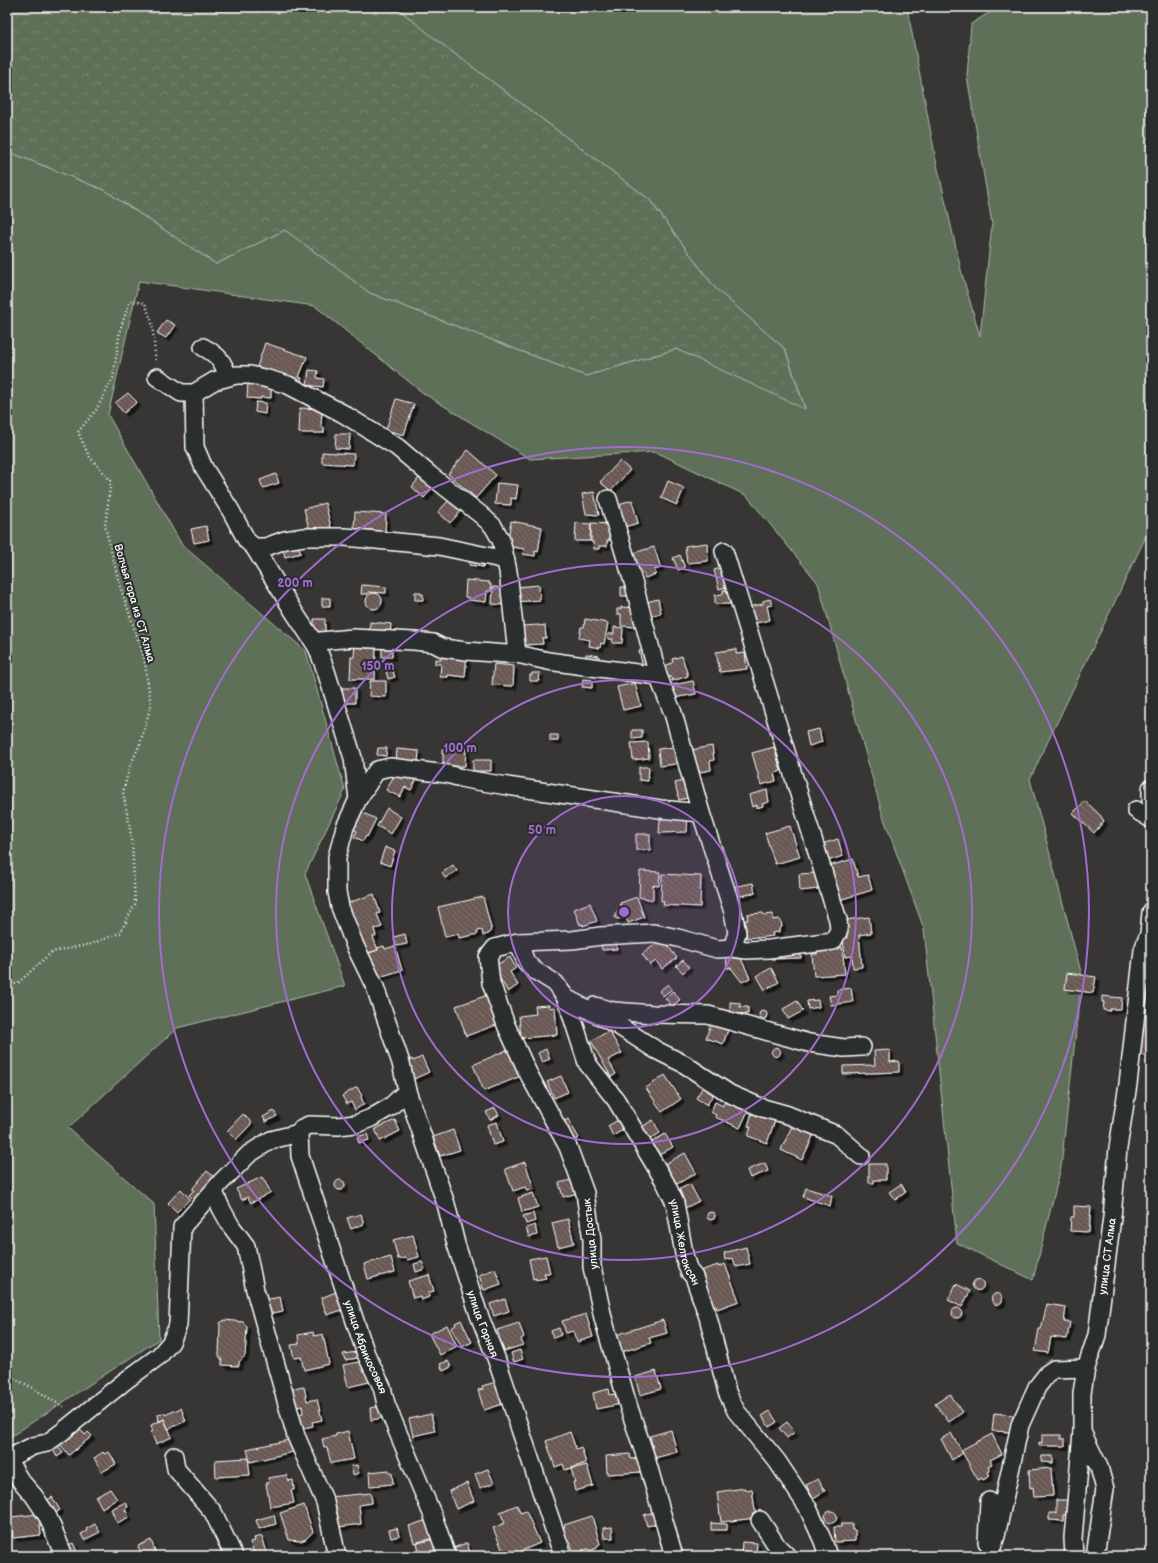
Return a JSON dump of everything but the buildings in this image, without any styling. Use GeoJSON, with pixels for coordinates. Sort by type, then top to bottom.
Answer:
{"type":"FeatureCollection","features":[{"type":"Feature","properties":{"kind":"street"},"geometry":{"type":"LineString","coordinates":[[203,347],[211,351],[220,359],[228,377]]}},
{"type":"Feature","properties":{"kind":"street"},"geometry":{"type":"LineString","coordinates":[[157,377],[180,393],[194,393],[214,381],[236,375],[250,375],[288,385],[342,414],[397,447],[493,526],[501,540],[506,560],[511,588],[515,646],[517,654]]}},
{"type":"Feature","properties":{"kind":"street"},"geometry":{"type":"LineString","coordinates":[[194,393],[195,447],[204,468],[231,511],[247,541],[254,547],[317,647],[326,671],[352,758],[358,799]]}},
{"type":"Feature","properties":{"kind":"street"},"geometry":{"type":"LineString","coordinates":[[608,499],[634,585],[658,676],[673,713],[701,813],[733,912],[737,933],[732,948]]}},
{"type":"Feature","properties":{"kind":"street"},"geometry":{"type":"LineString","coordinates":[[254,547],[266,547],[285,540],[304,537],[345,537],[439,546],[506,560]]}},
{"type":"Feature","properties":{"kind":"street","name":"улица Достык"},"geometry":{"type":"LineString","coordinates":[[674,1556],[603,1318],[592,1267],[592,1240],[585,1194],[579,1174],[568,1147],[528,1074],[506,1025],[491,983],[488,957],[496,948],[518,942],[572,940],[601,936],[654,933],[717,949],[769,949],[833,941],[839,930],[838,920],[724,551]]}},
{"type":"Feature","properties":{"kind":"street"},"geometry":{"type":"LineString","coordinates":[[317,647],[320,641],[352,638],[414,641],[433,643],[443,648],[517,654],[548,661],[658,676]]}},
{"type":"Feature","properties":{"kind":"street","name":"улица Горная"},"geometry":{"type":"LineString","coordinates":[[562,1556],[496,1358],[479,1315],[456,1244],[446,1204],[407,1091],[401,1063],[375,987],[355,946],[340,907],[337,892],[337,857],[345,827],[358,799],[377,770],[390,767],[446,774],[501,785],[660,809],[701,813]]}},
{"type":"Feature","properties":{"kind":"street"},"geometry":{"type":"LineString","coordinates":[[1151,788],[1144,806],[1151,818]]}},
{"type":"Feature","properties":{"kind":"street","name":"улица СТ Алма"},"geometry":{"type":"LineString","coordinates":[[1074,1556],[1073,1538],[1082,1432],[1082,1393],[1086,1368],[1097,1335],[1112,1217],[1118,1148],[1128,1084],[1143,950],[1149,934],[1151,912]]}},
{"type":"Feature","properties":{"kind":"street","name":"улица Желтоксан"},"geometry":{"type":"LineString","coordinates":[[518,942],[526,962],[534,970],[555,983],[566,998],[587,1063],[616,1100],[665,1182],[674,1203],[685,1259],[689,1271],[694,1277],[708,1317],[728,1392],[736,1412],[777,1461],[792,1484],[806,1506],[823,1540],[828,1556]]}},
{"type":"Feature","properties":{"kind":"street"},"geometry":{"type":"LineString","coordinates":[[566,998],[613,1011],[654,1014],[708,1015],[808,1043],[844,1048],[862,1048]]}},
{"type":"Feature","properties":{"kind":"street"},"geometry":{"type":"LineString","coordinates":[[566,998],[618,1026],[656,1050],[684,1064],[730,1094],[763,1108],[788,1115],[837,1135],[860,1156]]}},
{"type":"Feature","properties":{"kind":"street"},"geometry":{"type":"LineString","coordinates":[[64,1556],[48,1517],[8,1462],[11,1457],[33,1446],[47,1443],[159,1356],[171,1342],[178,1325],[182,1227],[214,1192],[221,1182],[249,1154],[270,1140],[299,1133],[302,1128],[308,1125],[338,1126],[356,1124],[371,1118],[390,1107],[407,1091]]}},
{"type":"Feature","properties":{"kind":"street","name":"улица Абрикосовая"},"geometry":{"type":"LineString","coordinates":[[299,1133],[300,1156],[366,1354],[382,1387],[386,1404],[433,1516],[447,1556]]}},
{"type":"Feature","properties":{"kind":"street"},"geometry":{"type":"LineString","coordinates":[[214,1192],[228,1220],[246,1246],[257,1298],[296,1436],[325,1502],[337,1556]]}},
{"type":"Feature","properties":{"kind":"street"},"geometry":{"type":"LineString","coordinates":[[988,1556],[996,1536],[1020,1424],[1037,1387],[1048,1372],[1054,1369],[1086,1368]]}},
{"type":"Feature","properties":{"kind":"street"},"geometry":{"type":"LineString","coordinates":[[1082,1432],[1099,1467],[1105,1489],[1095,1556]]}},
{"type":"Feature","properties":{"kind":"street"},"geometry":{"type":"LineString","coordinates":[[174,1456],[176,1469],[213,1512],[234,1556]]}},
{"type":"Feature","properties":{"kind":"street"},"geometry":{"type":"LineString","coordinates":[[988,1556],[989,1501]]}},
{"type":"Feature","properties":{"kind":"street"},"geometry":{"type":"LineString","coordinates":[[760,1520],[777,1546],[787,1556]]}},
{"type":"Feature","properties":{"kind":"path","name":"Волчья гора из СТ Алма"},"geometry":{"type":"LineString","coordinates":[[7,986],[18,983],[52,952],[92,944],[120,933],[135,904],[132,840],[123,792],[130,766],[140,744],[151,705],[144,657],[120,586],[105,526],[111,481],[89,456],[78,432],[96,410],[113,378],[120,330],[130,301],[145,303],[152,323],[157,377]]}},
{"type":"Feature","properties":{"kind":"path"},"geometry":{"type":"LineString","coordinates":[[7,1375],[31,1387],[81,1417]]}},
{"type":"Feature","properties":{"kind":"green space"},"geometry":{"type":"Polygon","coordinates":[[[7,7],[396,7],[439,42],[649,199],[715,288],[785,349],[805,409],[676,349],[586,376],[370,293],[285,230],[216,264],[104,190],[7,151],[7,7]]]}},
{"type":"Feature","properties":{"kind":"green space"},"geometry":{"type":"Polygon","coordinates":[[[396,7],[907,7],[936,160],[962,274],[980,336],[992,224],[967,76],[971,24],[998,7],[1151,7],[1151,526],[1030,779],[1082,976],[1061,1167],[1033,1280],[957,1243],[924,929],[883,816],[818,583],[747,496],[656,452],[530,459],[423,393],[315,306],[139,281],[108,415],[182,545],[306,651],[345,790],[305,874],[345,986],[177,1028],[68,1128],[154,1204],[159,1339],[7,1439],[7,151],[104,190],[216,264],[285,230],[370,293],[586,376],[676,349],[805,408],[785,349],[715,288],[649,199],[439,42],[396,7]]]}}]}
